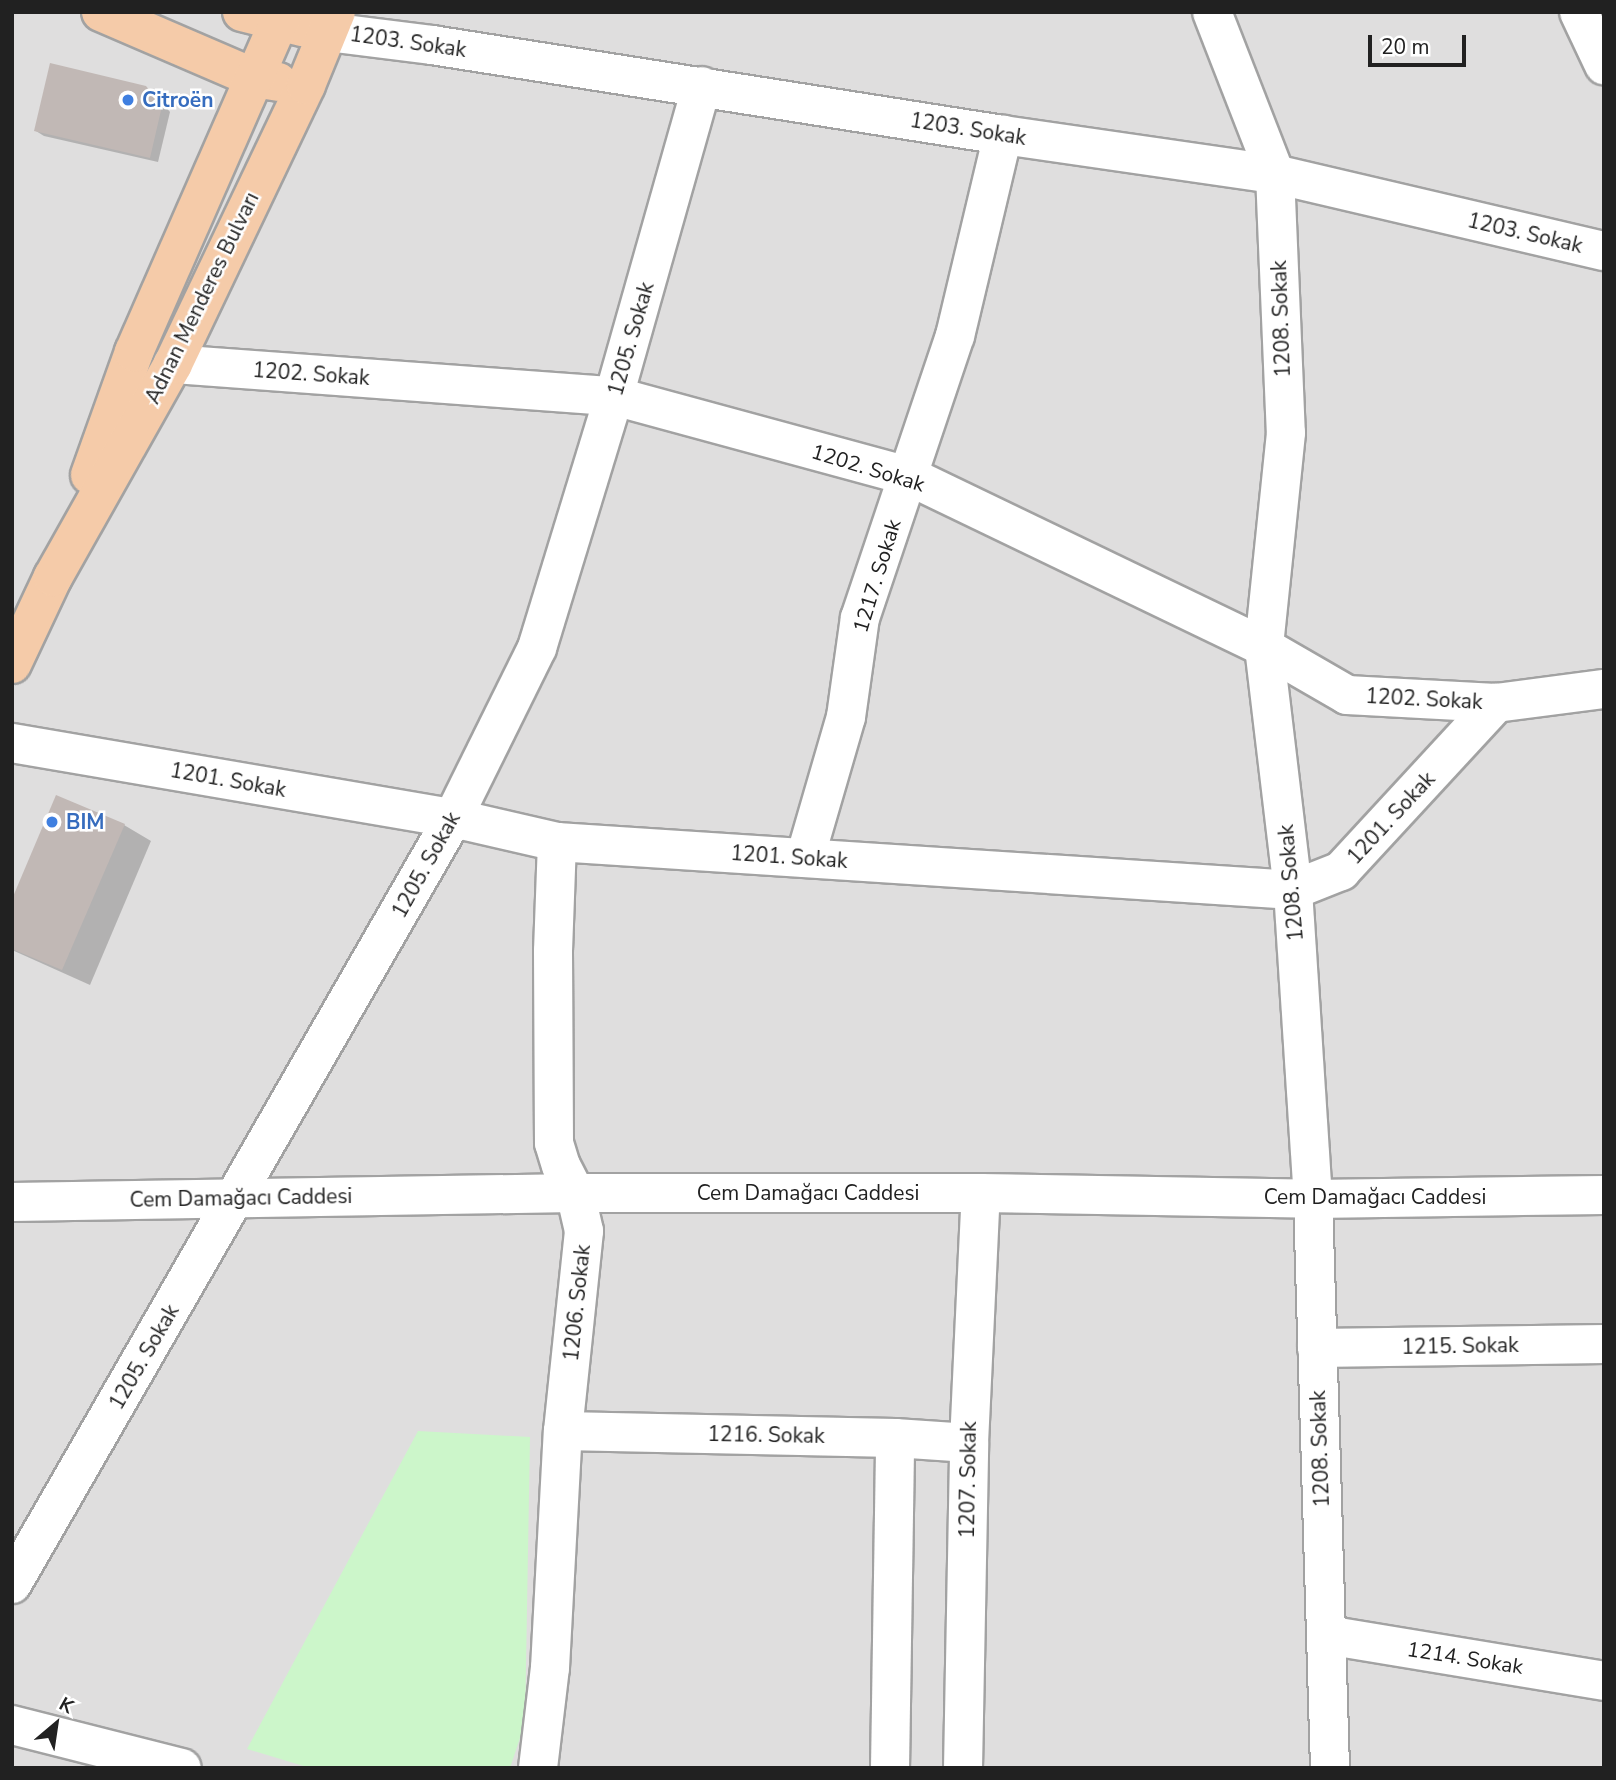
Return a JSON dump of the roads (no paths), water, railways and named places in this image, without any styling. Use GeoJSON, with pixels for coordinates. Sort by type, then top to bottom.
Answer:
{"type":"FeatureCollection","features":[{"type":"Feature","properties":{"kind":"main road"},"geometry":{"type":"LineString","coordinates":[[101,12],[254,78],[306,85]]}},
{"type":"Feature","properties":{"kind":"main road"},"geometry":{"type":"LineString","coordinates":[[242,12],[332,22]]}},
{"type":"Feature","properties":{"kind":"main road","name":"Adnan Menderes Bulvarı"},"geometry":{"type":"LineString","coordinates":[[53,577],[134,352],[281,17]]}},
{"type":"Feature","properties":{"kind":"main road","name":"Adnan Menderes Bulvarı"},"geometry":{"type":"LineString","coordinates":[[12,664],[53,577],[173,364],[306,85],[332,22]]}},
{"type":"Feature","properties":{"kind":"street","name":"1208. Sokak"},"geometry":{"type":"LineString","coordinates":[[1212,12],[1275,173],[1286,433],[1264,646],[1293,890],[1313,1199],[1330,1768]]}},
{"type":"Feature","properties":{"kind":"street"},"geometry":{"type":"LineString","coordinates":[[1579,12],[1604,65]]}},
{"type":"Feature","properties":{"kind":"street","name":"1203. Sokak"},"geometry":{"type":"LineString","coordinates":[[332,22],[1003,135],[1275,173],[1604,251]]}},
{"type":"Feature","properties":{"kind":"street","name":"1205. Sokak"},"geometry":{"type":"LineString","coordinates":[[12,1584],[453,818],[537,648],[614,396],[702,86]]}},
{"type":"Feature","properties":{"kind":"street","name":"1217. Sokak"},"geometry":{"type":"LineString","coordinates":[[805,858],[846,717],[860,618],[955,336],[1003,135]]}},
{"type":"Feature","properties":{"kind":"street","name":"1202. Sokak"},"geometry":{"type":"LineString","coordinates":[[173,364],[614,396],[909,477],[1264,646],[1347,695],[1496,703],[1604,689]]}},
{"type":"Feature","properties":{"kind":"street","name":"1201. Sokak"},"geometry":{"type":"LineString","coordinates":[[12,743],[453,818],[557,842],[1293,890],[1341,871],[1496,703]]}},
{"type":"Feature","properties":{"kind":"street","name":"1206. Sokak"},"geometry":{"type":"LineString","coordinates":[[538,1768],[550,1668],[563,1431],[584,1231],[575,1193],[561,1166],[554,1143],[553,951],[557,842]]}},
{"type":"Feature","properties":{"kind":"street","name":"Cem Damağacı Caddesi"},"geometry":{"type":"LineString","coordinates":[[12,1202],[575,1193],[981,1193],[1313,1199],[1604,1195]]}},
{"type":"Feature","properties":{"kind":"street","name":"1207. Sokak"},"geometry":{"type":"LineString","coordinates":[[963,1768],[969,1443],[981,1193]]}},
{"type":"Feature","properties":{"kind":"street","name":"1215. Sokak"},"geometry":{"type":"LineString","coordinates":[[1317,1348],[1604,1343]]}},
{"type":"Feature","properties":{"kind":"street","name":"1216. Sokak"},"geometry":{"type":"LineString","coordinates":[[563,1431],[895,1437],[969,1443]]}},
{"type":"Feature","properties":{"kind":"street"},"geometry":{"type":"LineString","coordinates":[[890,1768],[895,1437]]}},
{"type":"Feature","properties":{"kind":"street","name":"1214. Sokak"},"geometry":{"type":"LineString","coordinates":[[1327,1635],[1604,1681]]}},
{"type":"Feature","properties":{"kind":"street"},"geometry":{"type":"LineString","coordinates":[[12,1725],[182,1768]]}},
{"type":"Feature","properties":{"kind":"place","name":"Citroën"},"geometry":{"type":"Point","coordinates":[128,100]}},
{"type":"Feature","properties":{"kind":"place","name":"BIM"},"geometry":{"type":"Point","coordinates":[52,822]}}]}
